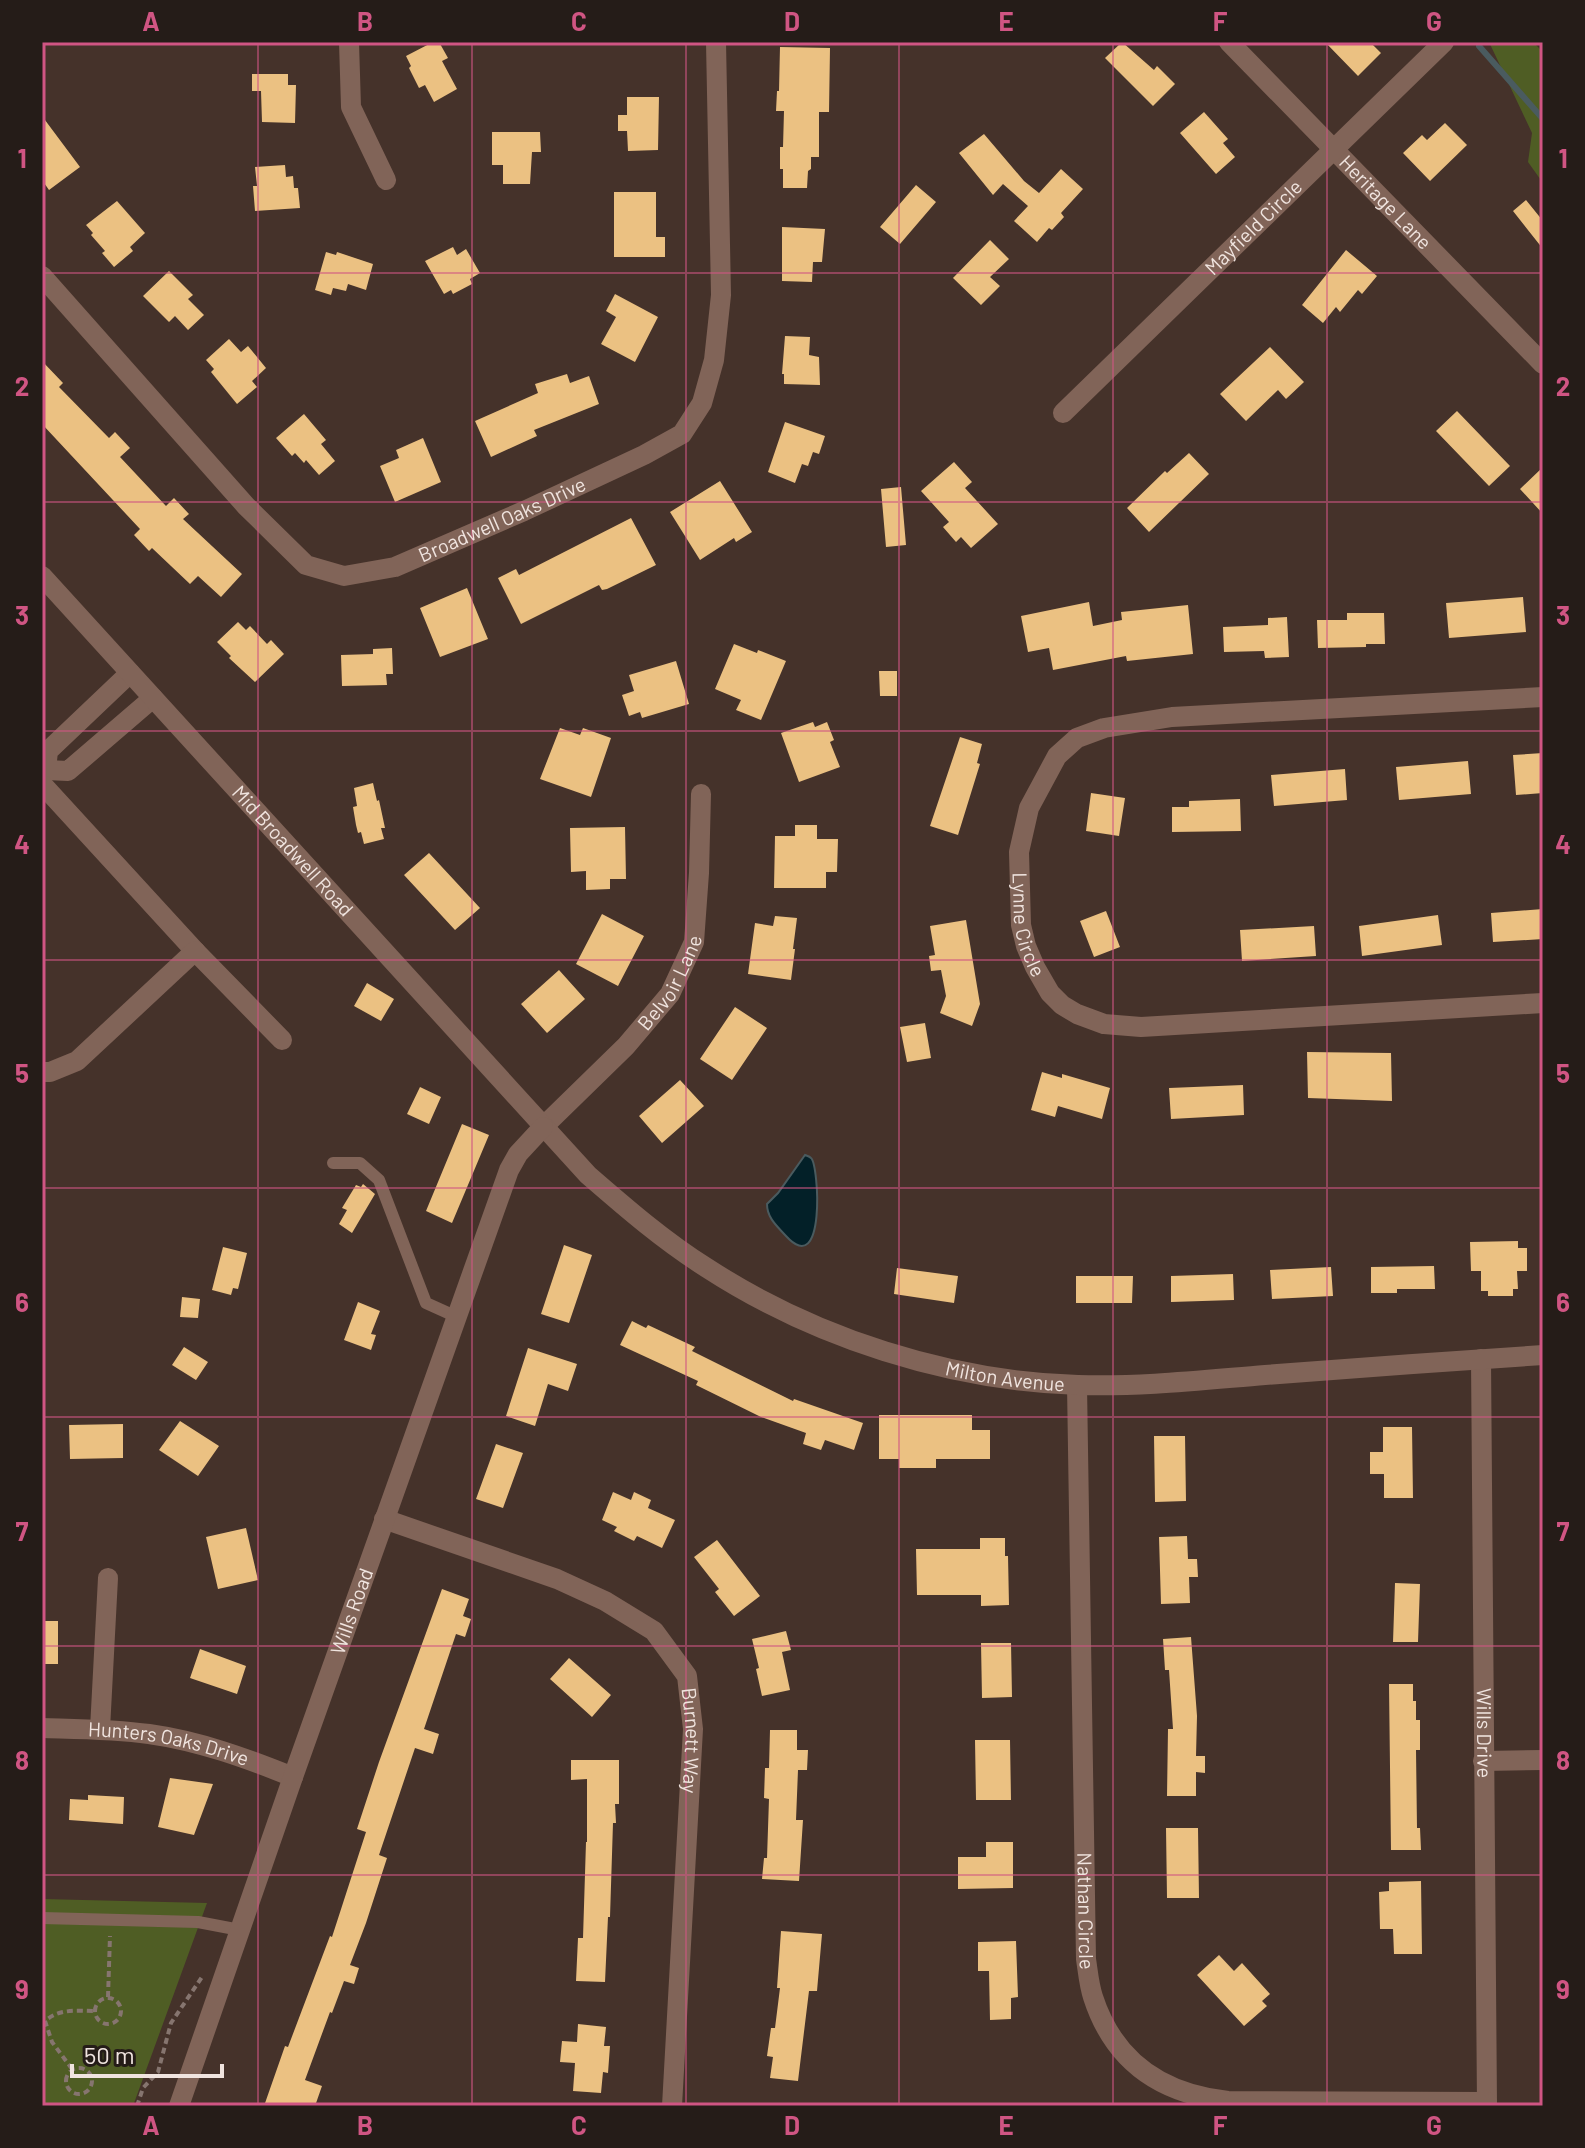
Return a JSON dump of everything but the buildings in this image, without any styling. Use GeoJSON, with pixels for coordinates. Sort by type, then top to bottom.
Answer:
{"type":"FeatureCollection","features":[{"type":"Feature","properties":{"kind":"street"},"geometry":{"type":"LineString","coordinates":[[349,42],[351,107],[386,180]]}},
{"type":"Feature","properties":{"kind":"street","name":"Broadwell Oaks Drive"},"geometry":{"type":"LineString","coordinates":[[42,276],[246,506],[306,565],[344,576],[395,567],[644,455],[682,434],[702,403],[714,360],[721,295],[716,42]]}},
{"type":"Feature","properties":{"kind":"street","name":"Heritage Lane"},"geometry":{"type":"LineString","coordinates":[[1229,42],[1543,364]]}},
{"type":"Feature","properties":{"kind":"street","name":"Mayfield Circle"},"geometry":{"type":"LineString","coordinates":[[1063,413],[1444,42]]}},
{"type":"Feature","properties":{"kind":"street","name":"Mid Broadwell Road"},"geometry":{"type":"LineString","coordinates":[[42,576],[543,1127]]}},
{"type":"Feature","properties":{"kind":"street"},"geometry":{"type":"LineString","coordinates":[[43,776],[48,751],[130,673]]}},
{"type":"Feature","properties":{"kind":"street","name":"Lynne Circle"},"geometry":{"type":"LineString","coordinates":[[1543,697],[1172,717],[1104,728],[1077,738],[1057,756],[1029,808],[1019,852],[1021,925],[1035,967],[1050,993],[1062,1005],[1104,1024],[1141,1027],[1543,1003]]}},
{"type":"Feature","properties":{"kind":"street"},"geometry":{"type":"LineString","coordinates":[[43,776],[68,771],[153,698]]}},
{"type":"Feature","properties":{"kind":"street"},"geometry":{"type":"LineString","coordinates":[[43,776],[196,952],[282,1040]]}},
{"type":"Feature","properties":{"kind":"street","name":"Belvoir Lane"},"geometry":{"type":"LineString","coordinates":[[543,1127],[626,1046],[670,994],[694,942],[701,794]]}},
{"type":"Feature","properties":{"kind":"street"},"geometry":{"type":"LineString","coordinates":[[42,1072],[77,1061],[196,952]]}},
{"type":"Feature","properties":{"kind":"street","name":"Wills Road"},"geometry":{"type":"LineString","coordinates":[[179,2106],[509,1170],[518,1154],[543,1127]]}},
{"type":"Feature","properties":{"kind":"street","name":"Milton Avenue"},"geometry":{"type":"LineString","coordinates":[[543,1127],[588,1175],[645,1224],[708,1269],[775,1307],[846,1338],[922,1362],[998,1377],[1077,1385],[1153,1384],[1543,1355]]}},
{"type":"Feature","properties":{"kind":"street","name":"Wills Drive"},"geometry":{"type":"LineString","coordinates":[[1481,1359],[1487,2104]]}},
{"type":"Feature","properties":{"kind":"street","name":"Nathan Circle"},"geometry":{"type":"LineString","coordinates":[[1077,1385],[1086,1959],[1091,1994],[1104,2027],[1124,2053],[1146,2074],[1172,2089],[1203,2099],[1487,2104]]}},
{"type":"Feature","properties":{"kind":"street","name":"Burnett Way"},"geometry":{"type":"LineString","coordinates":[[384,1519],[557,1579],[605,1601],[654,1631],[687,1676],[693,1729],[672,2106]]}},
{"type":"Feature","properties":{"kind":"street"},"geometry":{"type":"LineString","coordinates":[[100,1729],[108,1578]]}},
{"type":"Feature","properties":{"kind":"street","name":"Hunters Oaks Drive"},"geometry":{"type":"LineString","coordinates":[[42,1728],[151,1734],[245,1758],[293,1777]]}},
{"type":"Feature","properties":{"kind":"street"},"geometry":{"type":"LineString","coordinates":[[1483,1761],[1543,1760]]}},
{"type":"Feature","properties":{"kind":"lane"},"geometry":{"type":"LineString","coordinates":[[333,1163],[360,1163],[379,1180],[426,1303],[457,1317]]}},
{"type":"Feature","properties":{"kind":"lane"},"geometry":{"type":"LineString","coordinates":[[42,1918],[198,1922],[240,1930]]}},
{"type":"Feature","properties":{"kind":"path"},"geometry":{"type":"LineString","coordinates":[[108,1997],[110,1946]]}},
{"type":"Feature","properties":{"kind":"path"},"geometry":{"type":"LineString","coordinates":[[137,2106],[143,2088],[158,2072],[171,2023],[201,1978],[205,1965]]}},
{"type":"Feature","properties":{"kind":"path"},"geometry":{"type":"LineString","coordinates":[[108,1997],[116,2000],[121,2007],[118,2019],[111,2023],[99,2020],[95,2011],[97,2003],[108,1997]]}},
{"type":"Feature","properties":{"kind":"path"},"geometry":{"type":"LineString","coordinates":[[72,2069],[52,2042],[44,2021],[68,2010],[95,2011]]}},
{"type":"Feature","properties":{"kind":"path"},"geometry":{"type":"LineString","coordinates":[[81,2068],[91,2076],[89,2089],[74,2093],[67,2087],[67,2075],[72,2069],[81,2068]]}},
{"type":"Feature","properties":{"kind":"green space"},"geometry":{"type":"Polygon","coordinates":[[[1489,42],[1533,42],[1543,52],[1543,183],[1528,162],[1532,133],[1489,42]]]}},
{"type":"Feature","properties":{"kind":"green space"},"geometry":{"type":"Polygon","coordinates":[[[42,1899],[207,1903],[133,2106],[42,2106],[42,1899]]]}},
{"type":"Feature","properties":{"kind":"water"},"geometry":{"type":"Polygon","coordinates":[[[805,1155],[811,1158],[814,1165],[816,1216],[814,1233],[808,1243],[799,1246],[773,1222],[767,1204],[805,1155]]]}},
{"type":"Feature","properties":{"kind":"waterway"},"geometry":{"type":"LineString","coordinates":[[1479,46],[1543,119]]}}]}
